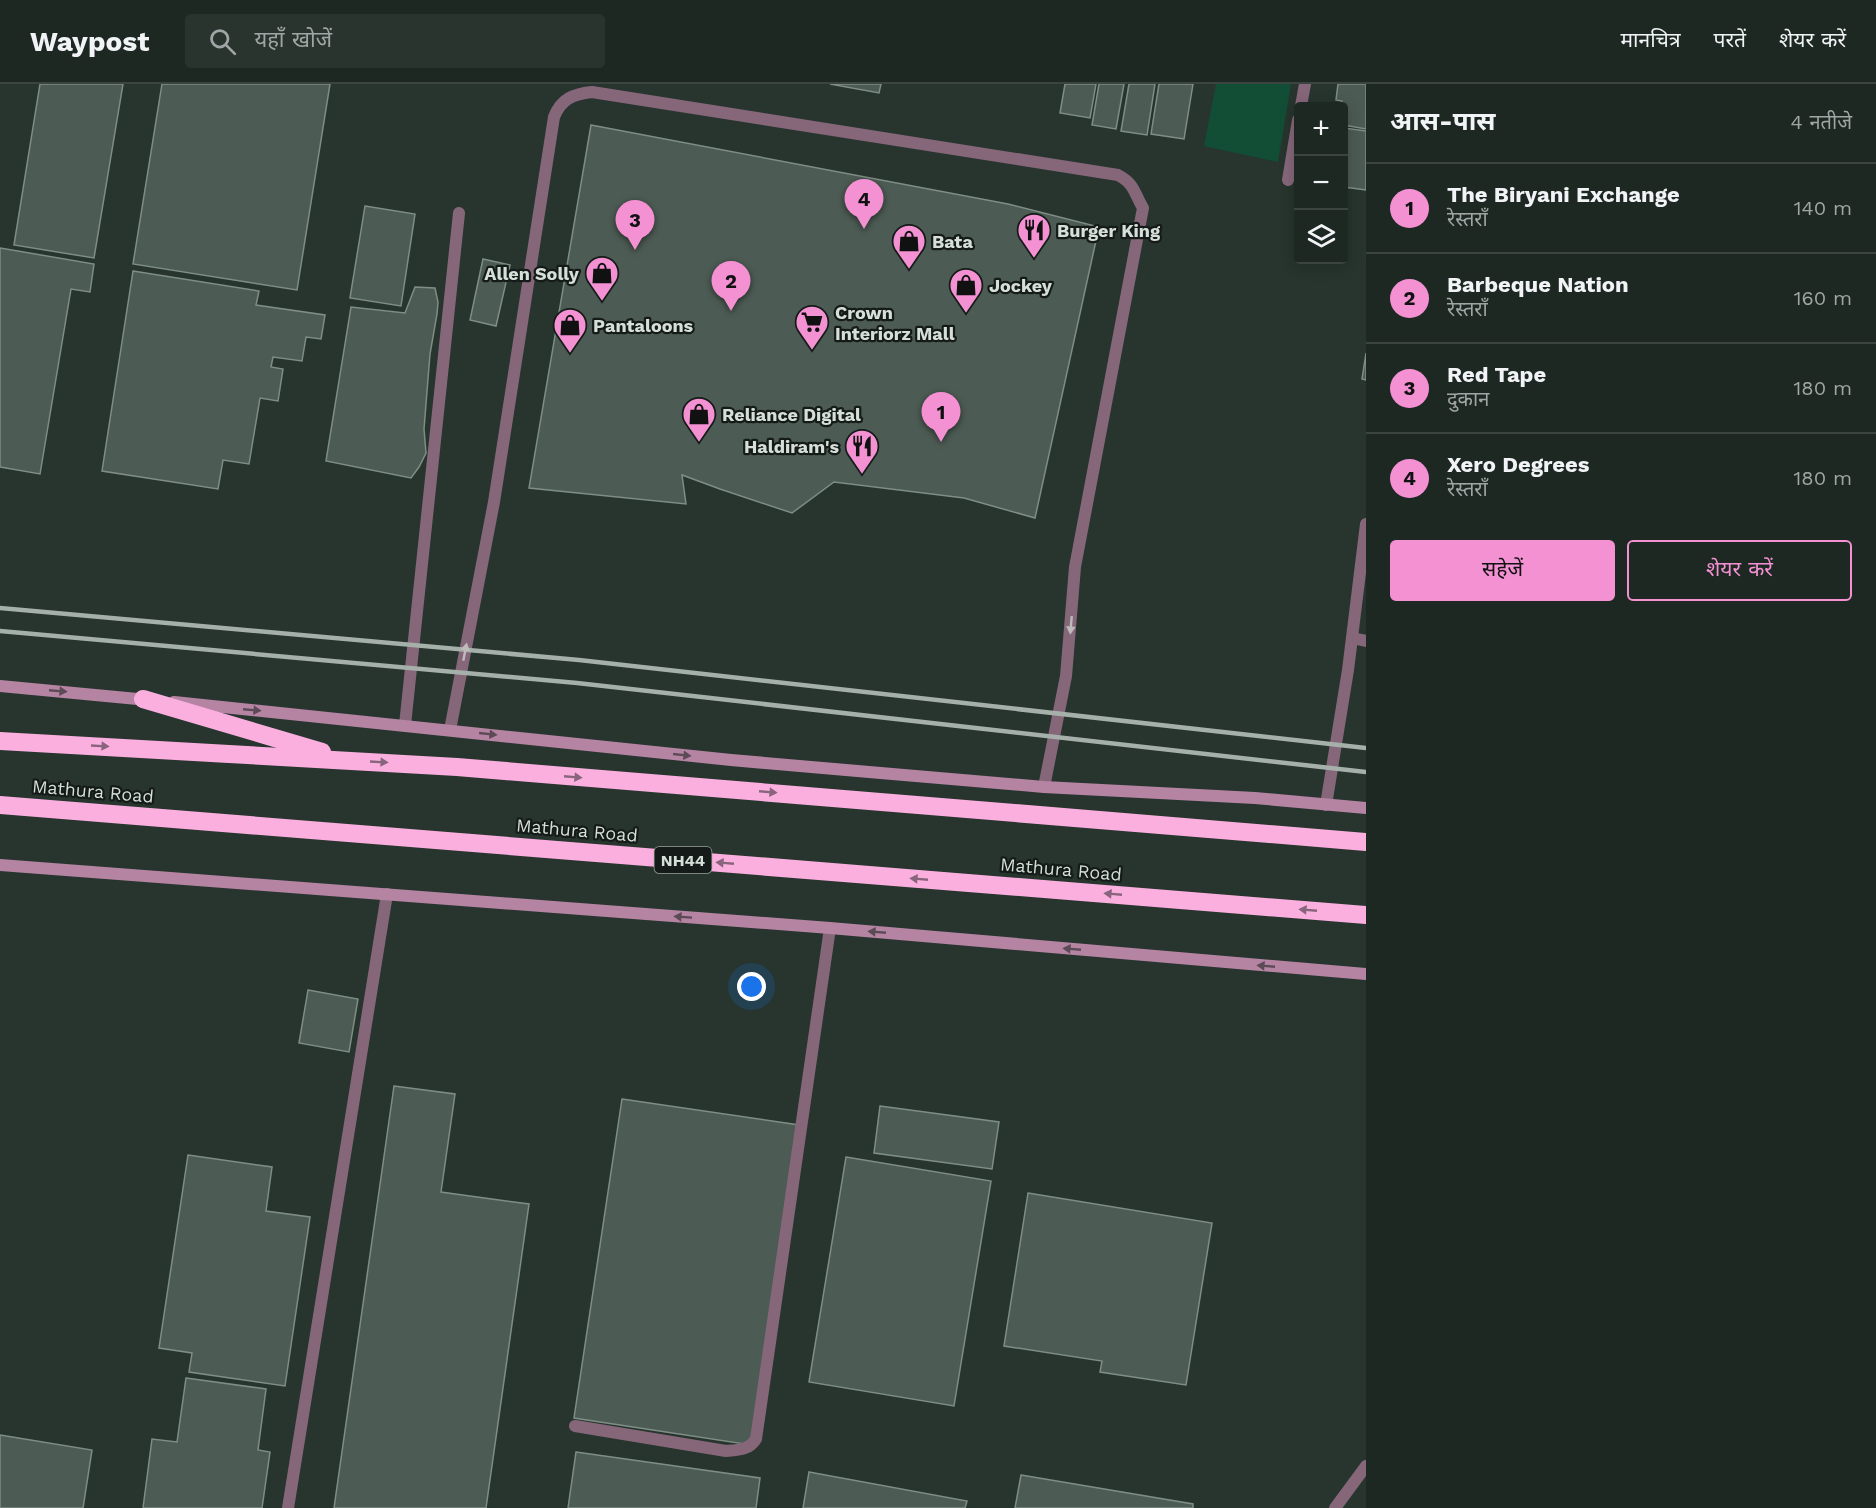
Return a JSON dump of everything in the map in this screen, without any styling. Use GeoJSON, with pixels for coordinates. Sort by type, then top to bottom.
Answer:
{"type":"FeatureCollection","features":[{"type":"Feature","properties":{"kind":"highway"},"geometry":{"type":"LineString","coordinates":[[143,699],[354,761]]}},
{"type":"Feature","properties":{"kind":"highway"},"geometry":{"type":"LineString","coordinates":[[0,741],[457,767],[1366,842]]}},
{"type":"Feature","properties":{"kind":"highway","name":"Mathura Road"},"geometry":{"type":"LineString","coordinates":[[0,805],[1366,915]]}},
{"type":"Feature","properties":{"kind":"main road"},"geometry":{"type":"LineString","coordinates":[[0,686],[405,725],[731,760],[1044,787],[1255,798],[1366,808]]}},
{"type":"Feature","properties":{"kind":"main road"},"geometry":{"type":"LineString","coordinates":[[0,865],[830,928],[1366,974]]}},
{"type":"Feature","properties":{"kind":"street"},"geometry":{"type":"LineString","coordinates":[[1302,102],[1305,84]]}},
{"type":"Feature","properties":{"kind":"street"},"geometry":{"type":"LineString","coordinates":[[450,730],[494,502],[554,117],[557,108],[570,96],[592,92],[1118,175],[1128,180],[1143,208],[1075,567],[1066,676],[1044,787]]}},
{"type":"Feature","properties":{"kind":"street"},"geometry":{"type":"LineString","coordinates":[[1288,180],[1294,147]]}},
{"type":"Feature","properties":{"kind":"street"},"geometry":{"type":"LineString","coordinates":[[405,725],[459,213]]}},
{"type":"Feature","properties":{"kind":"street"},"geometry":{"type":"LineString","coordinates":[[1326,805],[1352,638],[1366,524]]}},
{"type":"Feature","properties":{"kind":"street"},"geometry":{"type":"LineString","coordinates":[[1352,638],[1366,641]]}},
{"type":"Feature","properties":{"kind":"street"},"geometry":{"type":"LineString","coordinates":[[288,1508],[387,894]]}},
{"type":"Feature","properties":{"kind":"street"},"geometry":{"type":"LineString","coordinates":[[575,1426],[726,1451],[752,1446],[756,1439],[830,928]]}},
{"type":"Feature","properties":{"kind":"street"},"geometry":{"type":"LineString","coordinates":[[1335,1508],[1366,1466]]}},
{"type":"Feature","properties":{"kind":"green space"},"geometry":{"type":"Polygon","coordinates":[[[1216,84],[1291,84],[1278,162],[1204,146],[1216,84]]]}},
{"type":"Feature","properties":{"kind":"building"},"geometry":{"type":"Polygon","coordinates":[[[40,84],[123,84],[94,258],[14,245],[40,84]]]}},
{"type":"Feature","properties":{"kind":"building"},"geometry":{"type":"Polygon","coordinates":[[[162,84],[330,84],[297,290],[133,264],[162,84]]]}},
{"type":"Feature","properties":{"kind":"building"},"geometry":{"type":"Polygon","coordinates":[[[830,84],[881,84],[879,93],[830,84]]]}},
{"type":"Feature","properties":{"kind":"building"},"geometry":{"type":"Polygon","coordinates":[[[1065,84],[1096,84],[1090,118],[1060,113],[1065,84]]]}},
{"type":"Feature","properties":{"kind":"building"},"geometry":{"type":"Polygon","coordinates":[[[1099,84],[1124,84],[1116,129],[1092,125],[1099,84]]]}},
{"type":"Feature","properties":{"kind":"building"},"geometry":{"type":"Polygon","coordinates":[[[1129,84],[1155,84],[1147,135],[1121,131],[1129,84]]]}},
{"type":"Feature","properties":{"kind":"building"},"geometry":{"type":"Polygon","coordinates":[[[1159,84],[1193,84],[1184,139],[1151,134],[1159,84]]]}},
{"type":"Feature","properties":{"kind":"building"},"geometry":{"type":"Polygon","coordinates":[[[1338,84],[1366,84],[1366,129],[1348,126],[1348,102],[1336,100],[1338,84]]]}},
{"type":"Feature","properties":{"kind":"building","name":"Crown Interiorz Mall"},"geometry":{"type":"Polygon","coordinates":[[[591,125],[1008,204],[1099,227],[1035,518],[964,498],[834,482],[792,513],[682,475],[686,504],[529,488],[591,125]]]}},
{"type":"Feature","properties":{"kind":"building"},"geometry":{"type":"Polygon","coordinates":[[[1348,129],[1366,131],[1366,190],[1348,188],[1348,129]]]}},
{"type":"Feature","properties":{"kind":"building"},"geometry":{"type":"Polygon","coordinates":[[[365,206],[415,214],[401,306],[350,298],[365,206]]]}},
{"type":"Feature","properties":{"kind":"building"},"geometry":{"type":"Polygon","coordinates":[[[0,248],[94,264],[90,292],[71,289],[40,474],[0,467],[0,248]]]}},
{"type":"Feature","properties":{"kind":"building"},"geometry":{"type":"Polygon","coordinates":[[[483,259],[510,265],[496,326],[470,320],[483,259]]]}},
{"type":"Feature","properties":{"kind":"building"},"geometry":{"type":"Polygon","coordinates":[[[133,271],[259,291],[256,305],[325,315],[321,339],[306,337],[302,361],[273,357],[271,367],[283,369],[278,401],[260,398],[249,464],[223,460],[218,489],[102,471],[133,271]]]}},
{"type":"Feature","properties":{"kind":"building"},"geometry":{"type":"Polygon","coordinates":[[[415,287],[435,288],[438,302],[430,354],[424,429],[426,453],[419,467],[411,478],[326,461],[351,307],[405,313],[415,287]]]}},
{"type":"Feature","properties":{"kind":"building"},"geometry":{"type":"Polygon","coordinates":[[[1366,353],[1366,380],[1362,379],[1366,353]]]}},
{"type":"Feature","properties":{"kind":"building"},"geometry":{"type":"Polygon","coordinates":[[[308,990],[358,999],[349,1052],[299,1043],[308,990]]]}},
{"type":"Feature","properties":{"kind":"building"},"geometry":{"type":"Polygon","coordinates":[[[394,1086],[455,1094],[441,1192],[529,1204],[486,1508],[334,1508],[394,1086]]]}},
{"type":"Feature","properties":{"kind":"building"},"geometry":{"type":"Polygon","coordinates":[[[622,1099],[799,1125],[751,1445],[574,1418],[622,1099]]]}},
{"type":"Feature","properties":{"kind":"building"},"geometry":{"type":"Polygon","coordinates":[[[880,1106],[999,1122],[992,1169],[874,1153],[880,1106]]]}},
{"type":"Feature","properties":{"kind":"building"},"geometry":{"type":"Polygon","coordinates":[[[188,1155],[272,1167],[266,1211],[310,1217],[285,1386],[189,1372],[192,1353],[159,1348],[188,1155]]]}},
{"type":"Feature","properties":{"kind":"building"},"geometry":{"type":"Polygon","coordinates":[[[846,1157],[991,1181],[954,1406],[809,1382],[846,1157]]]}},
{"type":"Feature","properties":{"kind":"building"},"geometry":{"type":"Polygon","coordinates":[[[1028,1193],[1212,1223],[1186,1385],[1100,1372],[1102,1361],[1004,1346],[1028,1193]]]}},
{"type":"Feature","properties":{"kind":"building"},"geometry":{"type":"Polygon","coordinates":[[[186,1378],[266,1389],[258,1450],[270,1452],[262,1508],[143,1508],[152,1439],[177,1442],[186,1378]]]}},
{"type":"Feature","properties":{"kind":"building"},"geometry":{"type":"Polygon","coordinates":[[[0,1435],[92,1450],[83,1508],[0,1508],[0,1435]]]}},
{"type":"Feature","properties":{"kind":"building"},"geometry":{"type":"Polygon","coordinates":[[[576,1452],[760,1478],[756,1508],[568,1508],[576,1452]]]}},
{"type":"Feature","properties":{"kind":"building"},"geometry":{"type":"Polygon","coordinates":[[[809,1472],[967,1501],[965,1508],[803,1508],[809,1472]]]}},
{"type":"Feature","properties":{"kind":"building"},"geometry":{"type":"Polygon","coordinates":[[[1021,1475],[1193,1504],[1193,1508],[1015,1508],[1021,1475]]]}},
{"type":"Feature","properties":{"kind":"railway"},"geometry":{"type":"LineString","coordinates":[[0,608],[579,660],[1366,748]]}},
{"type":"Feature","properties":{"kind":"railway"},"geometry":{"type":"LineString","coordinates":[[0,631],[577,683],[1366,772]]}},
{"type":"Feature","properties":{"kind":"place","name":"Xero Degrees"},"geometry":{"type":"Point","coordinates":[864,229]}},
{"type":"Feature","properties":{"kind":"place","name":"Red Tape"},"geometry":{"type":"Point","coordinates":[635,250]}},
{"type":"Feature","properties":{"kind":"place","name":"Burger King"},"geometry":{"type":"Point","coordinates":[1034,259]}},
{"type":"Feature","properties":{"kind":"place","name":"Bata"},"geometry":{"type":"Point","coordinates":[909,270]}},
{"type":"Feature","properties":{"kind":"place","name":"Allen Solly"},"geometry":{"type":"Point","coordinates":[602,302]}},
{"type":"Feature","properties":{"kind":"place","name":"Barbeque Nation"},"geometry":{"type":"Point","coordinates":[731,311]}},
{"type":"Feature","properties":{"kind":"place","name":"Jockey"},"geometry":{"type":"Point","coordinates":[966,314]}},
{"type":"Feature","properties":{"kind":"place","name":"Crown Interiorz Mall"},"geometry":{"type":"Point","coordinates":[812,351]}},
{"type":"Feature","properties":{"kind":"place","name":"Pantaloons"},"geometry":{"type":"Point","coordinates":[570,354]}},
{"type":"Feature","properties":{"kind":"place","name":"The Biryani Exchange"},"geometry":{"type":"Point","coordinates":[941,442]}},
{"type":"Feature","properties":{"kind":"place","name":"Reliance Digital"},"geometry":{"type":"Point","coordinates":[699,443]}},
{"type":"Feature","properties":{"kind":"place","name":"Haldiram's"},"geometry":{"type":"Point","coordinates":[862,475]}}]}
